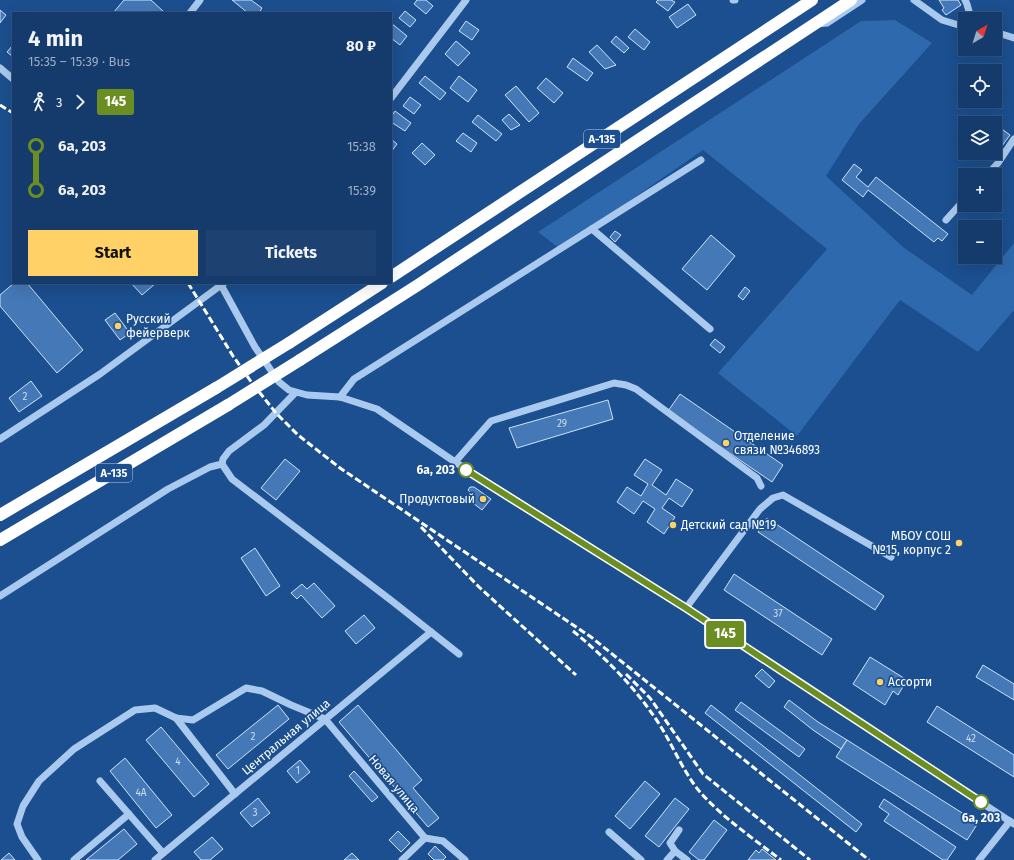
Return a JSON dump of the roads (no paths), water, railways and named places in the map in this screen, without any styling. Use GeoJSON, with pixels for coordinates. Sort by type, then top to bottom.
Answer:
{"type":"FeatureCollection","features":[{"type":"Feature","properties":{"kind":"highway","name":"А-135"},"geometry":{"type":"LineString","coordinates":[[392,276],[812,0]]}},
{"type":"Feature","properties":{"kind":"highway","name":"А-135"},"geometry":{"type":"LineString","coordinates":[[0,540],[228,405],[300,360],[418,285],[851,0]]}},
{"type":"Feature","properties":{"kind":"highway","name":"А-135"},"geometry":{"type":"LineString","coordinates":[[0,515],[216,388],[380,284]]}},
{"type":"Feature","properties":{"kind":"street"},"geometry":{"type":"LineString","coordinates":[[191,12],[200,0]]}},
{"type":"Feature","properties":{"kind":"street"},"geometry":{"type":"LineString","coordinates":[[392,97],[466,0]]}},
{"type":"Feature","properties":{"kind":"street"},"geometry":{"type":"LineString","coordinates":[[813,24],[827,23],[862,0]]}},
{"type":"Feature","properties":{"kind":"street"},"geometry":{"type":"LineString","coordinates":[[914,0],[942,20],[958,25]]}},
{"type":"Feature","properties":{"kind":"street"},"geometry":{"type":"LineString","coordinates":[[965,0],[968,4],[969,12]]}},
{"type":"Feature","properties":{"kind":"street"},"geometry":{"type":"LineString","coordinates":[[1002,34],[1014,38]]}},
{"type":"Feature","properties":{"kind":"street"},"geometry":{"type":"LineString","coordinates":[[0,68],[12,78]]}},
{"type":"Feature","properties":{"kind":"street"},"geometry":{"type":"LineString","coordinates":[[994,168],[1014,138]]}},
{"type":"Feature","properties":{"kind":"street"},"geometry":{"type":"LineString","coordinates":[[340,397],[354,379],[701,160]]}},
{"type":"Feature","properties":{"kind":"street"},"geometry":{"type":"LineString","coordinates":[[946,220],[958,207]]}},
{"type":"Feature","properties":{"kind":"street"},"geometry":{"type":"LineString","coordinates":[[592,229],[710,329]]}},
{"type":"Feature","properties":{"kind":"street"},"geometry":{"type":"LineString","coordinates":[[0,439],[100,374],[221,284],[254,347],[279,382],[295,393],[340,397],[377,410],[455,462],[686,608],[1012,822],[979,860]]}},
{"type":"Feature","properties":{"kind":"street"},"geometry":{"type":"LineString","coordinates":[[455,462],[491,421],[614,384],[626,385],[636,389],[757,478],[761,486]]}},
{"type":"Feature","properties":{"kind":"street"},"geometry":{"type":"LineString","coordinates":[[295,393],[264,425],[229,451],[223,459],[222,464],[232,479],[459,654]]}},
{"type":"Feature","properties":{"kind":"street"},"geometry":{"type":"LineString","coordinates":[[0,596],[168,489],[210,467],[222,464]]}},
{"type":"Feature","properties":{"kind":"street"},"geometry":{"type":"LineString","coordinates":[[686,608],[760,509],[773,498],[783,495],[891,557]]}},
{"type":"Feature","properties":{"kind":"street","name":"Центральная улица"},"geometry":{"type":"LineString","coordinates":[[155,860],[431,632]]}},
{"type":"Feature","properties":{"kind":"street"},"geometry":{"type":"LineString","coordinates":[[38,860],[22,837],[17,824],[23,806],[39,781],[74,749],[136,710],[155,708],[176,718],[193,720],[246,688],[262,691],[325,719]]}},
{"type":"Feature","properties":{"kind":"street"},"geometry":{"type":"LineString","coordinates":[[176,718],[235,794]]}},
{"type":"Feature","properties":{"kind":"street","name":"Новая улица"},"geometry":{"type":"LineString","coordinates":[[325,719],[425,838]]}},
{"type":"Feature","properties":{"kind":"street"},"geometry":{"type":"LineString","coordinates":[[100,781],[163,853]]}},
{"type":"Feature","properties":{"kind":"street"},"geometry":{"type":"LineString","coordinates":[[74,860],[129,814]]}},
{"type":"Feature","properties":{"kind":"street"},"geometry":{"type":"LineString","coordinates":[[679,830],[670,843],[675,851],[687,860]]}},
{"type":"Feature","properties":{"kind":"street"},"geometry":{"type":"LineString","coordinates":[[609,832],[641,860]]}},
{"type":"Feature","properties":{"kind":"street"},"geometry":{"type":"LineString","coordinates":[[402,860],[425,838],[443,841],[465,860]]}},
{"type":"Feature","properties":{"kind":"street"},"geometry":{"type":"LineString","coordinates":[[667,860],[675,851]]}},
{"type":"Feature","properties":{"kind":"railway"},"geometry":{"type":"LineString","coordinates":[[0,105],[12,112]]}},
{"type":"Feature","properties":{"kind":"railway"},"geometry":{"type":"LineString","coordinates":[[189,284],[233,356],[252,383],[276,413],[298,435],[340,468],[591,637],[869,860]]}},
{"type":"Feature","properties":{"kind":"railway"},"geometry":{"type":"LineString","coordinates":[[421,527],[479,587],[576,675]]}},
{"type":"Feature","properties":{"kind":"railway"},"geometry":{"type":"LineString","coordinates":[[573,631],[609,663],[632,687],[661,727],[694,785],[709,802],[781,860]]}},
{"type":"Feature","properties":{"kind":"railway"},"geometry":{"type":"LineString","coordinates":[[626,674],[650,698],[703,774],[810,860]]}},
{"type":"Feature","properties":{"kind":"place","name":"Русский фейерверк"},"geometry":{"type":"Point","coordinates":[118,326]}},
{"type":"Feature","properties":{"kind":"place","name":"Отделение связи №346893"},"geometry":{"type":"Point","coordinates":[726,443]}},
{"type":"Feature","properties":{"kind":"place","name":"6a, 203"},"geometry":{"type":"Point","coordinates":[466,470]}},
{"type":"Feature","properties":{"kind":"place","name":"Продуктовый"},"geometry":{"type":"Point","coordinates":[483,499]}},
{"type":"Feature","properties":{"kind":"place","name":"Детский сад №19"},"geometry":{"type":"Point","coordinates":[673,525]}},
{"type":"Feature","properties":{"kind":"place","name":"МБОУ СОШ №15, корпус 2"},"geometry":{"type":"Point","coordinates":[959,543]}},
{"type":"Feature","properties":{"kind":"place","name":"Ассорти"},"geometry":{"type":"Point","coordinates":[880,682]}},
{"type":"Feature","properties":{"kind":"place","name":"6а, 203"},"geometry":{"type":"Point","coordinates":[981,802]}}]}
